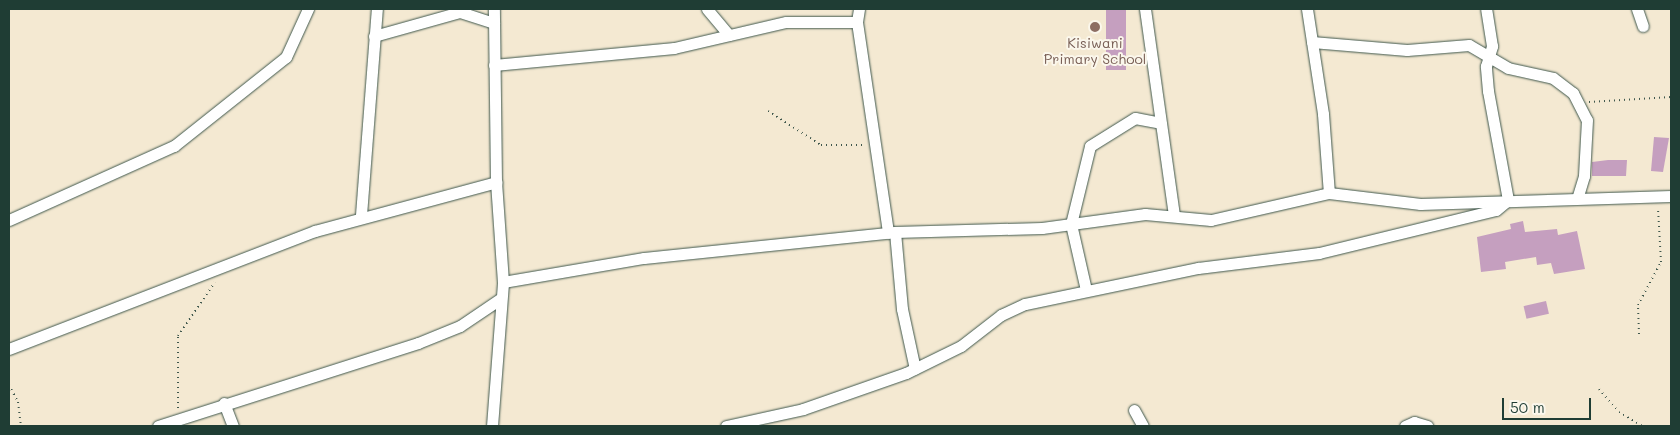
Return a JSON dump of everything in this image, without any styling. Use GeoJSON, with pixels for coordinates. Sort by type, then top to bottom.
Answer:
{"type":"FeatureCollection","features":[{"type":"Feature","properties":{"kind":"street"},"geometry":{"type":"LineString","coordinates":[[9,220],[174,146],[286,57],[308,9]]}},
{"type":"Feature","properties":{"kind":"street"},"geometry":{"type":"LineString","coordinates":[[361,215],[377,9]]}},
{"type":"Feature","properties":{"kind":"street"},"geometry":{"type":"LineString","coordinates":[[492,426],[499,372],[500,299],[503,282],[496,182],[499,140],[494,65],[494,9]]}},
{"type":"Feature","properties":{"kind":"street"},"geometry":{"type":"LineString","coordinates":[[707,9],[729,35]]}},
{"type":"Feature","properties":{"kind":"street"},"geometry":{"type":"LineString","coordinates":[[859,9],[857,22],[875,142],[892,232],[902,310],[915,369]]}},
{"type":"Feature","properties":{"kind":"street"},"geometry":{"type":"LineString","coordinates":[[1145,9],[1174,216]]}},
{"type":"Feature","properties":{"kind":"street"},"geometry":{"type":"LineString","coordinates":[[1307,9],[1329,193]]}},
{"type":"Feature","properties":{"kind":"street"},"geometry":{"type":"LineString","coordinates":[[1486,9],[1492,46],[1490,58],[1486,66],[1492,114],[1508,200]]}},
{"type":"Feature","properties":{"kind":"street"},"geometry":{"type":"LineString","coordinates":[[1637,9],[1643,26]]}},
{"type":"Feature","properties":{"kind":"street"},"geometry":{"type":"LineString","coordinates":[[374,36],[460,12],[494,23]]}},
{"type":"Feature","properties":{"kind":"street"},"geometry":{"type":"LineString","coordinates":[[494,65],[674,48],[786,22],[857,22]]}},
{"type":"Feature","properties":{"kind":"street"},"geometry":{"type":"LineString","coordinates":[[1312,42],[1407,50],[1469,45],[1508,68],[1543,74],[1564,85],[1579,103],[1587,120],[1587,138],[1578,196]]}},
{"type":"Feature","properties":{"kind":"street"},"geometry":{"type":"LineString","coordinates":[[1086,290],[1071,224],[1086,159],[1097,138],[1135,118],[1160,123]]}},
{"type":"Feature","properties":{"kind":"street"},"geometry":{"type":"LineString","coordinates":[[9,349],[361,215],[496,182]]}},
{"type":"Feature","properties":{"kind":"street"},"geometry":{"type":"LineString","coordinates":[[503,282],[644,258],[892,232],[1071,224],[1174,216],[1210,220],[1329,193],[1420,204],[1578,196],[1671,196]]}},
{"type":"Feature","properties":{"kind":"street"},"geometry":{"type":"LineString","coordinates":[[726,426],[803,409],[915,369],[961,346],[1001,315],[1086,290],[1198,268],[1319,253],[1486,214],[1508,200]]}},
{"type":"Feature","properties":{"kind":"street"},"geometry":{"type":"LineString","coordinates":[[158,426],[224,403],[418,343],[460,326],[500,299]]}},
{"type":"Feature","properties":{"kind":"street"},"geometry":{"type":"LineString","coordinates":[[224,403],[234,426]]}},
{"type":"Feature","properties":{"kind":"street"},"geometry":{"type":"LineString","coordinates":[[1134,410],[1143,426]]}},
{"type":"Feature","properties":{"kind":"street"},"geometry":{"type":"LineString","coordinates":[[1404,426],[1414,422],[1427,426]]}},
{"type":"Feature","properties":{"kind":"path"},"geometry":{"type":"LineString","coordinates":[[1579,103],[1671,97]]}},
{"type":"Feature","properties":{"kind":"path"},"geometry":{"type":"LineString","coordinates":[[768,111],[821,145],[875,142]]}},
{"type":"Feature","properties":{"kind":"path"},"geometry":{"type":"LineString","coordinates":[[1638,334],[1638,305],[1661,262],[1656,196]]}},
{"type":"Feature","properties":{"kind":"path"},"geometry":{"type":"LineString","coordinates":[[178,419],[178,336],[225,267]]}},
{"type":"Feature","properties":{"kind":"path"},"geometry":{"type":"LineString","coordinates":[[9,385],[18,402],[21,426]]}},
{"type":"Feature","properties":{"kind":"path"},"geometry":{"type":"LineString","coordinates":[[1599,389],[1620,412],[1642,426]]}},
{"type":"Feature","properties":{"kind":"building"},"geometry":{"type":"Polygon","coordinates":[[[1106,9],[1126,9],[1126,70],[1106,70],[1106,9]]]}},
{"type":"Feature","properties":{"kind":"building"},"geometry":{"type":"Polygon","coordinates":[[[1654,137],[1669,138],[1663,172],[1651,171],[1654,137]]]}},
{"type":"Feature","properties":{"kind":"building"},"geometry":{"type":"Polygon","coordinates":[[[1627,160],[1626,176],[1592,176],[1592,162],[1627,160]]]}},
{"type":"Feature","properties":{"kind":"building"},"geometry":{"type":"Polygon","coordinates":[[[1523,221],[1525,232],[1557,229],[1558,235],[1577,231],[1585,269],[1554,274],[1551,263],[1537,265],[1536,257],[1505,262],[1506,269],[1481,272],[1477,237],[1511,229],[1510,224],[1523,221]]]}},
{"type":"Feature","properties":{"kind":"building"},"geometry":{"type":"Polygon","coordinates":[[[1546,301],[1549,314],[1527,319],[1524,306],[1546,301]]]}},
{"type":"Feature","properties":{"kind":"place","name":"Kisiwani Primary School"},"geometry":{"type":"Point","coordinates":[1095,27]}}]}
